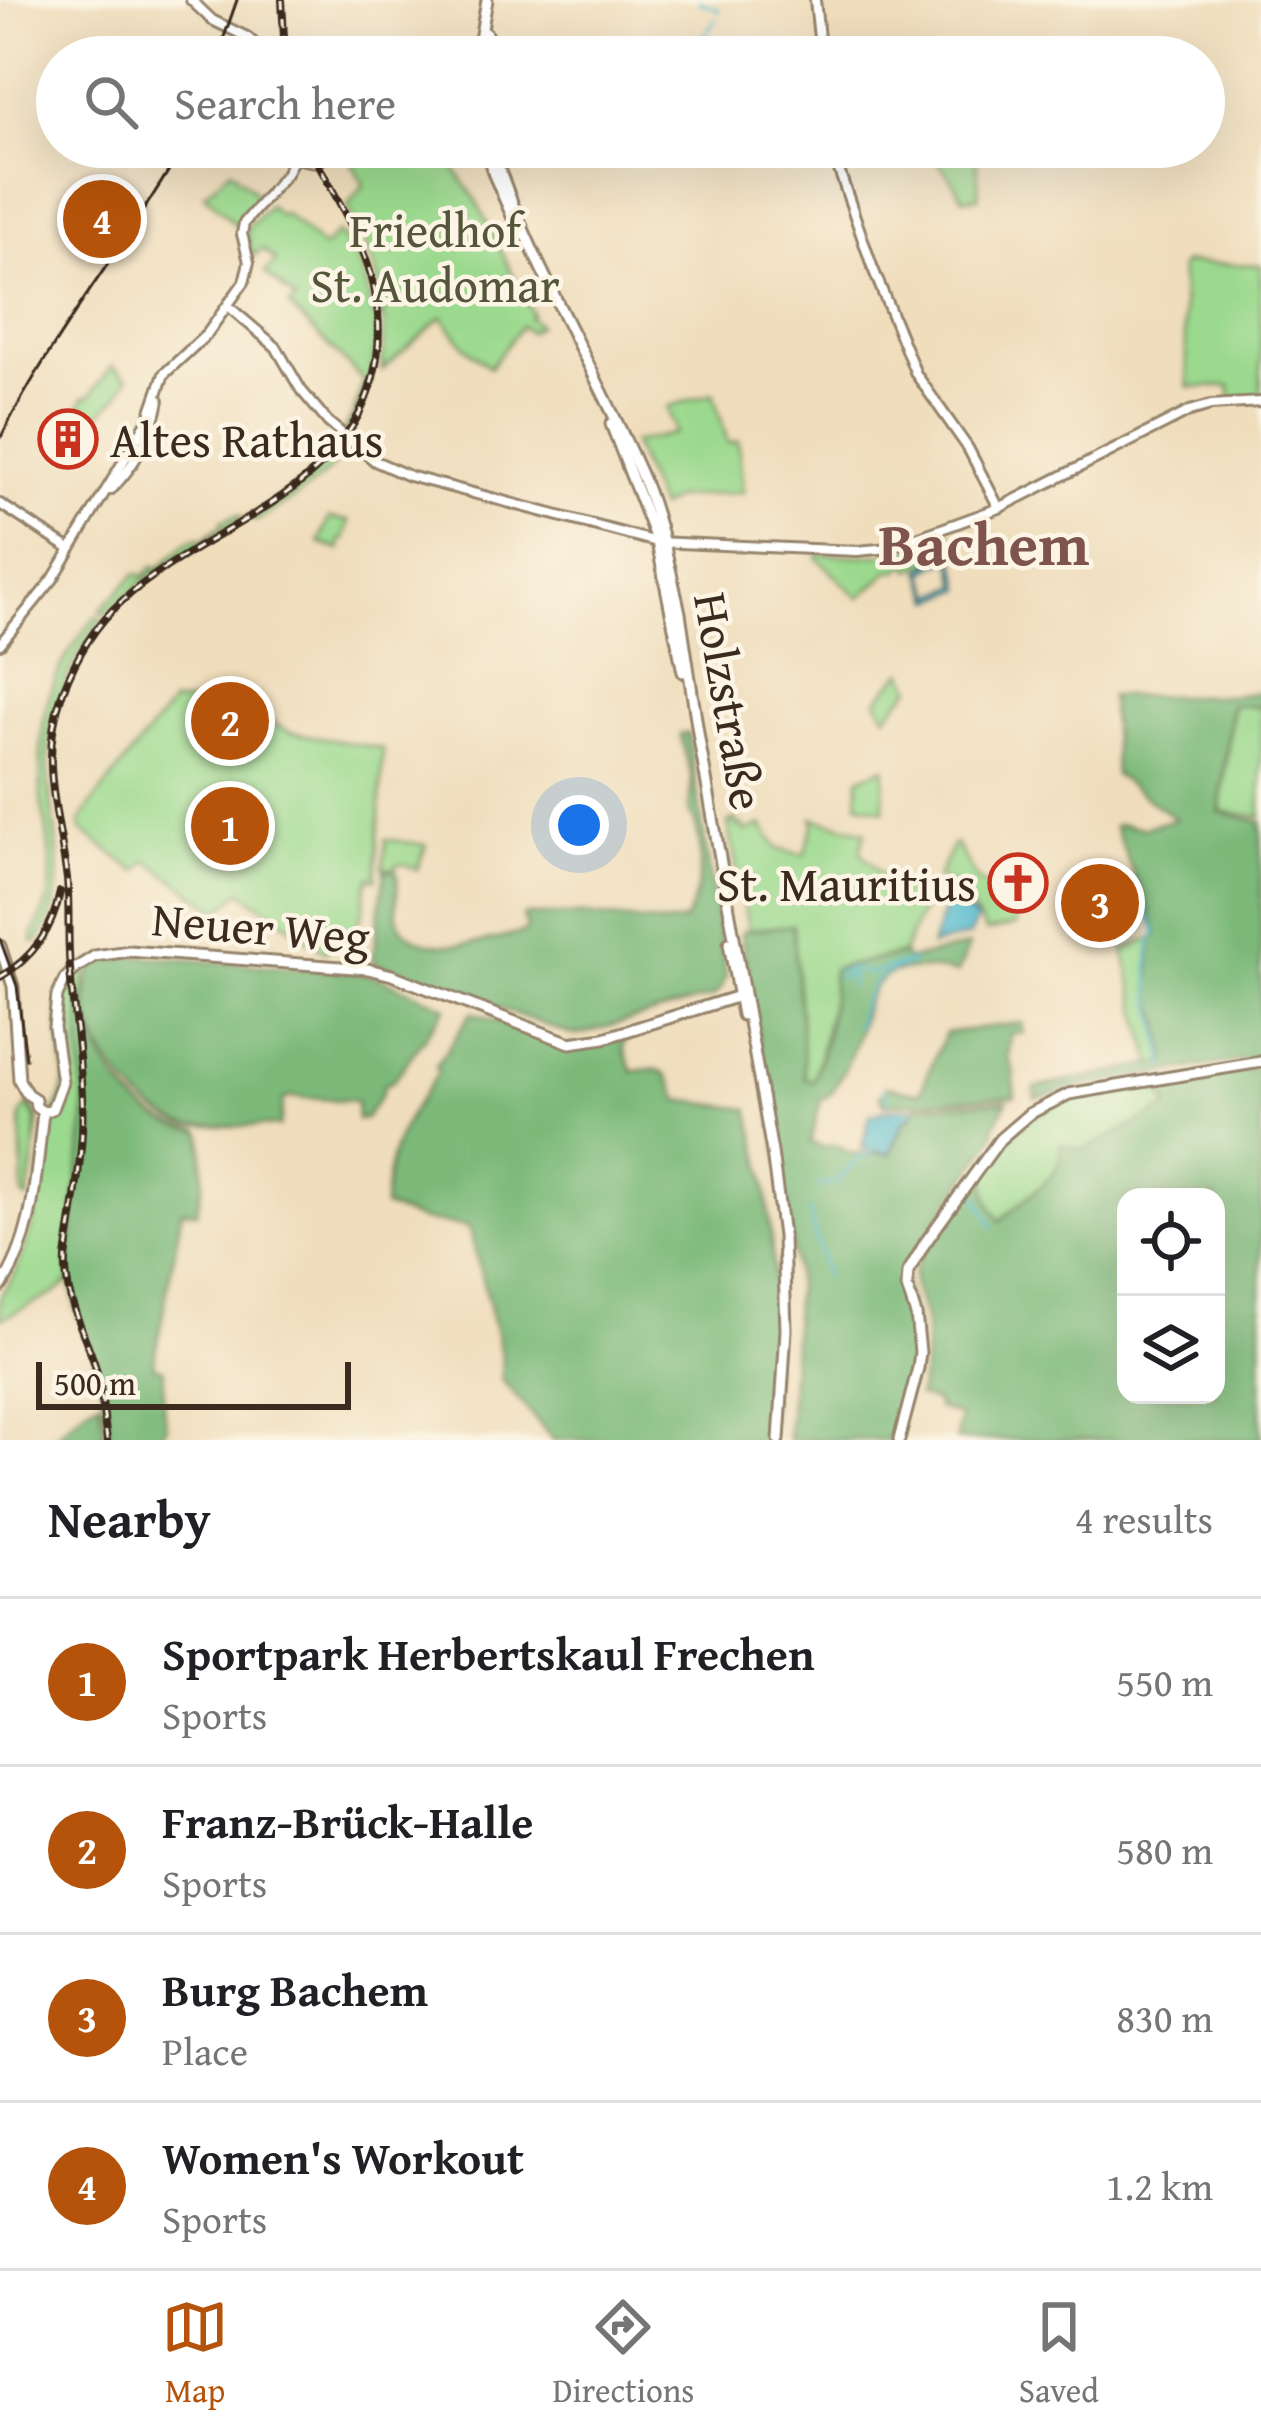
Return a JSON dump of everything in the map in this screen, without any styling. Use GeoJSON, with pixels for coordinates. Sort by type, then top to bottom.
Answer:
{"type":"FeatureCollection","features":[{"type":"Feature","properties":{"kind":"main road"},"geometry":{"type":"LineString","coordinates":[[484,36],[490,0]]}},
{"type":"Feature","properties":{"kind":"main road","name":"Holzstraße"},"geometry":{"type":"LineString","coordinates":[[495,168],[506,204],[661,542],[680,613],[742,1015],[773,1167]]}},
{"type":"Feature","properties":{"kind":"main road","name":"Holzstraße"},"geometry":{"type":"LineString","coordinates":[[661,542],[732,968],[751,1034],[773,1167]]}},
{"type":"Feature","properties":{"kind":"main road"},"geometry":{"type":"LineString","coordinates":[[0,946],[14,986],[19,1080],[43,1112]]}},
{"type":"Feature","properties":{"kind":"main road","name":"Neuer Weg"},"geometry":{"type":"LineString","coordinates":[[53,1099],[62,1082],[53,1016],[60,987],[82,963],[114,952],[368,970],[570,1043],[604,1038],[740,997]]}},
{"type":"Feature","properties":{"kind":"main road"},"geometry":{"type":"LineString","coordinates":[[732,968],[730,989],[719,1003],[742,1015]]}},
{"type":"Feature","properties":{"kind":"main road"},"geometry":{"type":"LineString","coordinates":[[899,1440],[920,1352],[908,1272],[1000,1139],[1029,1114],[1069,1094],[1255,1063]]}},
{"type":"Feature","properties":{"kind":"main road"},"geometry":{"type":"LineString","coordinates":[[35,1099],[45,1093],[53,1099],[52,1108],[43,1112]]}},
{"type":"Feature","properties":{"kind":"main road"},"geometry":{"type":"LineString","coordinates":[[0,1288],[16,1260],[29,1218],[43,1112]]}},
{"type":"Feature","properties":{"kind":"main road"},"geometry":{"type":"LineString","coordinates":[[773,1167],[786,1296],[779,1440]]}},
{"type":"Feature","properties":{"kind":"street"},"geometry":{"type":"LineString","coordinates":[[191,0],[212,20],[243,36]]}},
{"type":"Feature","properties":{"kind":"street"},"geometry":{"type":"LineString","coordinates":[[815,0],[819,36]]}},
{"type":"Feature","properties":{"kind":"street"},"geometry":{"type":"LineString","coordinates":[[275,188],[286,168]]}},
{"type":"Feature","properties":{"kind":"street"},"geometry":{"type":"LineString","coordinates":[[0,644],[50,583],[104,494],[119,482],[154,424],[166,371],[207,334],[244,282],[248,268],[242,231],[248,217],[296,168]]}},
{"type":"Feature","properties":{"kind":"street"},"geometry":{"type":"LineString","coordinates":[[838,168],[916,374],[968,448],[999,508]]}},
{"type":"Feature","properties":{"kind":"street"},"geometry":{"type":"LineString","coordinates":[[228,306],[276,347],[317,409],[369,457],[400,473],[661,542],[889,548],[999,508],[1190,411],[1261,402]]}},
{"type":"Feature","properties":{"kind":"street"},"geometry":{"type":"LineString","coordinates":[[0,504],[70,549]]}},
{"type":"Feature","properties":{"kind":"green space","name":"Friedhof St. Audomar"},"geometry":{"type":"Polygon","coordinates":[[[355,168],[454,168],[476,200],[532,313],[529,317],[538,325],[529,332],[521,326],[490,367],[466,348],[442,317],[382,370],[385,319],[377,318],[370,378],[346,432],[364,381],[289,306],[296,300],[265,273],[276,261],[263,249],[253,256],[246,230],[269,206],[280,216],[284,213],[323,248],[337,233],[361,270],[372,314],[384,314],[371,259],[347,207],[364,185],[355,168]]]}},
{"type":"Feature","properties":{"kind":"green space"},"geometry":{"type":"Polygon","coordinates":[[[943,168],[977,168],[979,197],[963,198],[943,168]]]}},
{"type":"Feature","properties":{"kind":"green space","name":"Friedhof St. Audomar"},"geometry":{"type":"Polygon","coordinates":[[[231,169],[258,196],[236,226],[205,194],[231,169]]]}},
{"type":"Feature","properties":{"kind":"green space"},"geometry":{"type":"Polygon","coordinates":[[[1184,263],[1261,265],[1261,398],[1231,398],[1230,386],[1189,387],[1180,268],[1184,263]]]}},
{"type":"Feature","properties":{"kind":"green space"},"geometry":{"type":"Polygon","coordinates":[[[112,366],[128,378],[119,395],[99,415],[80,406],[84,397],[89,397],[112,366]]]}},
{"type":"Feature","properties":{"kind":"green space"},"geometry":{"type":"Polygon","coordinates":[[[713,393],[728,443],[738,441],[743,492],[676,498],[659,508],[632,443],[676,433],[667,407],[713,393]]]}},
{"type":"Feature","properties":{"kind":"green space"},"geometry":{"type":"Polygon","coordinates":[[[344,441],[348,446],[319,480],[252,520],[250,517],[312,476],[344,441]]]}},
{"type":"Feature","properties":{"kind":"green space"},"geometry":{"type":"Polygon","coordinates":[[[243,517],[143,581],[106,614],[100,610],[136,574],[144,576],[156,569],[187,543],[201,541],[222,521],[243,517]]]}},
{"type":"Feature","properties":{"kind":"green space"},"geometry":{"type":"Polygon","coordinates":[[[329,518],[349,521],[340,550],[319,543],[329,518]]]}},
{"type":"Feature","properties":{"kind":"green space"},"geometry":{"type":"Polygon","coordinates":[[[951,533],[957,552],[911,570],[907,564],[891,570],[859,598],[817,558],[819,554],[899,553],[951,533]]]}},
{"type":"Feature","properties":{"kind":"green space"},"geometry":{"type":"Polygon","coordinates":[[[96,616],[102,619],[70,671],[51,727],[48,768],[58,878],[49,920],[38,942],[33,942],[51,882],[41,800],[41,746],[48,701],[65,659],[96,616]]]}},
{"type":"Feature","properties":{"kind":"green space"},"geometry":{"type":"Polygon","coordinates":[[[903,671],[912,687],[886,716],[877,700],[903,671]]]}},
{"type":"Feature","properties":{"kind":"green space"},"geometry":{"type":"Polygon","coordinates":[[[214,692],[290,732],[383,749],[376,879],[370,877],[368,882],[359,922],[325,952],[242,891],[219,911],[147,860],[137,872],[81,830],[80,822],[90,806],[172,703],[207,703],[214,692]]]}},
{"type":"Feature","properties":{"kind":"green space"},"geometry":{"type":"Polygon","coordinates":[[[1261,692],[1261,707],[1231,705],[1219,812],[1261,822],[1261,1057],[1035,1098],[1035,1088],[1167,1062],[1150,990],[1152,940],[1158,934],[1114,826],[1142,828],[1176,819],[1115,775],[1110,696],[1261,692]]]}},
{"type":"Feature","properties":{"kind":"green space"},"geometry":{"type":"Polygon","coordinates":[[[1233,704],[1261,708],[1261,817],[1221,811],[1233,704]]]}},
{"type":"Feature","properties":{"kind":"green space"},"geometry":{"type":"Polygon","coordinates":[[[688,733],[726,976],[712,997],[569,1034],[373,960],[385,870],[397,872],[396,910],[407,933],[437,944],[475,943],[525,932],[523,917],[527,915],[585,915],[663,924],[685,921],[700,866],[698,836],[689,810],[692,779],[680,734],[688,733]]]}},
{"type":"Feature","properties":{"kind":"green space"},"geometry":{"type":"Polygon","coordinates":[[[885,767],[884,810],[858,803],[859,778],[885,767]]]}},
{"type":"Feature","properties":{"kind":"green space"},"geometry":{"type":"Polygon","coordinates":[[[813,818],[866,831],[860,851],[891,885],[928,895],[903,953],[832,969],[832,997],[814,1081],[805,1078],[793,926],[748,929],[728,823],[735,820],[745,832],[762,825],[778,849],[804,855],[813,818]]]}},
{"type":"Feature","properties":{"kind":"green space"},"geometry":{"type":"Polygon","coordinates":[[[386,839],[426,845],[417,870],[404,864],[383,868],[386,839]]]}},
{"type":"Feature","properties":{"kind":"green space"},"geometry":{"type":"Polygon","coordinates":[[[954,844],[977,880],[1013,901],[1016,925],[986,932],[958,887],[937,878],[954,844]]]}},
{"type":"Feature","properties":{"kind":"green space"},"geometry":{"type":"Polygon","coordinates":[[[1098,888],[1107,892],[1113,914],[1089,924],[1077,898],[1098,888]]]}},
{"type":"Feature","properties":{"kind":"green space"},"geometry":{"type":"Polygon","coordinates":[[[793,925],[805,1078],[813,1081],[828,1026],[833,969],[969,946],[958,973],[922,969],[881,980],[871,993],[836,1086],[821,1099],[810,1143],[839,1146],[850,1153],[891,1155],[916,1106],[1007,1101],[990,1143],[906,1265],[914,1357],[891,1440],[788,1440],[796,1278],[741,935],[793,925]]]}},
{"type":"Feature","properties":{"kind":"green space"},"geometry":{"type":"Polygon","coordinates":[[[1159,935],[1150,990],[1167,1063],[1152,1065],[1124,950],[1159,935]]]}},
{"type":"Feature","properties":{"kind":"green space"},"geometry":{"type":"Polygon","coordinates":[[[138,956],[359,973],[446,1007],[394,1080],[383,1086],[365,1119],[357,1120],[356,1101],[290,1097],[283,1100],[280,1126],[190,1126],[170,1119],[130,1089],[99,1045],[90,1021],[90,976],[99,960],[138,956]]]}},
{"type":"Feature","properties":{"kind":"green space"},"geometry":{"type":"Polygon","coordinates":[[[95,961],[85,974],[84,1001],[79,1002],[86,1101],[69,1281],[55,1293],[0,1319],[0,1296],[15,1274],[34,1221],[48,1120],[64,1086],[61,1000],[69,983],[72,994],[73,976],[95,961]]]}},
{"type":"Feature","properties":{"kind":"green space"},"geometry":{"type":"Polygon","coordinates":[[[81,1000],[97,1046],[121,1086],[156,1117],[203,1136],[203,1183],[196,1212],[182,1210],[153,1366],[164,1369],[167,1426],[158,1440],[117,1440],[109,1434],[99,1369],[76,1311],[68,1268],[85,1117],[81,1000]]]}},
{"type":"Feature","properties":{"kind":"green space"},"geometry":{"type":"Polygon","coordinates":[[[472,1012],[565,1046],[595,1045],[627,1035],[623,1047],[633,1072],[663,1072],[679,1100],[749,1109],[765,1179],[771,1235],[775,1307],[769,1440],[553,1440],[501,1379],[502,1357],[469,1227],[421,1220],[384,1207],[399,1135],[472,1012]]]}},
{"type":"Feature","properties":{"kind":"green space"},"geometry":{"type":"Polygon","coordinates":[[[1022,1023],[1024,1033],[1011,1033],[1008,1059],[1015,1096],[885,1104],[880,1096],[887,1086],[920,1093],[945,1033],[1022,1023]]]}},
{"type":"Feature","properties":{"kind":"green space"},"geometry":{"type":"Polygon","coordinates":[[[1261,1068],[1261,1440],[956,1440],[960,1416],[918,1396],[926,1339],[914,1286],[917,1263],[989,1162],[987,1193],[1000,1221],[1047,1181],[1060,1163],[1061,1144],[1083,1151],[1168,1108],[1152,1085],[1261,1068]]]}},
{"type":"Feature","properties":{"kind":"green space"},"geometry":{"type":"Polygon","coordinates":[[[1152,1085],[1168,1108],[1083,1152],[1062,1145],[1060,1163],[1047,1181],[999,1221],[987,1199],[985,1180],[997,1150],[1009,1136],[1037,1114],[1066,1100],[1152,1085]]]}},
{"type":"Feature","properties":{"kind":"green space"},"geometry":{"type":"Polygon","coordinates":[[[30,1100],[39,1118],[28,1199],[23,1196],[21,1116],[28,1105],[36,1119],[35,1146],[38,1122],[30,1100]]]}},
{"type":"Feature","properties":{"kind":"green space"},"geometry":{"type":"Polygon","coordinates":[[[100,1400],[105,1440],[51,1440],[85,1409],[100,1400]]]}},
{"type":"Feature","properties":{"kind":"water"},"geometry":{"type":"Polygon","coordinates":[[[954,555],[963,589],[933,600],[921,570],[938,558],[954,555]],[[952,560],[924,573],[934,595],[958,586],[952,560]]]}},
{"type":"Feature","properties":{"kind":"water"},"geometry":{"type":"Polygon","coordinates":[[[1117,874],[1125,883],[1130,923],[1120,930],[1085,935],[1068,887],[1117,874]],[[1098,888],[1077,898],[1089,924],[1113,914],[1107,892],[1098,888]]]}},
{"type":"Feature","properties":{"kind":"water"},"geometry":{"type":"Polygon","coordinates":[[[952,899],[977,920],[969,936],[931,946],[946,902],[952,899]]]}},
{"type":"Feature","properties":{"kind":"water"},"geometry":{"type":"Polygon","coordinates":[[[915,1108],[904,1119],[889,1154],[862,1148],[870,1115],[915,1108]]]}},
{"type":"Feature","properties":{"kind":"waterway"},"geometry":{"type":"LineString","coordinates":[[700,0],[719,12]]}},
{"type":"Feature","properties":{"kind":"waterway"},"geometry":{"type":"LineString","coordinates":[[704,36],[717,19]]}},
{"type":"Feature","properties":{"kind":"waterway"},"geometry":{"type":"LineString","coordinates":[[1132,878],[1157,933],[1154,937]]}},
{"type":"Feature","properties":{"kind":"waterway"},"geometry":{"type":"LineString","coordinates":[[1152,939],[1150,988],[1165,1066]]}},
{"type":"Feature","properties":{"kind":"waterway"},"geometry":{"type":"LineString","coordinates":[[858,972],[868,974],[912,961]]}},
{"type":"Feature","properties":{"kind":"waterway"},"geometry":{"type":"LineString","coordinates":[[857,1027],[874,984],[913,961]]}},
{"type":"Feature","properties":{"kind":"waterway"},"geometry":{"type":"LineString","coordinates":[[836,972],[855,968]]}},
{"type":"Feature","properties":{"kind":"waterway"},"geometry":{"type":"LineString","coordinates":[[837,978],[852,974],[850,986]]}},
{"type":"Feature","properties":{"kind":"waterway"},"geometry":{"type":"LineString","coordinates":[[884,1088],[889,1102]]}},
{"type":"Feature","properties":{"kind":"waterway"},"geometry":{"type":"LineString","coordinates":[[818,1186],[837,1182],[872,1150]]}},
{"type":"Feature","properties":{"kind":"waterway"},"geometry":{"type":"LineString","coordinates":[[971,1185],[993,1226]]}},
{"type":"Feature","properties":{"kind":"waterway"},"geometry":{"type":"LineString","coordinates":[[809,1209],[825,1278]]}},
{"type":"Feature","properties":{"kind":"tram line"},"geometry":{"type":"LineString","coordinates":[[224,36],[237,0]]}},
{"type":"Feature","properties":{"kind":"tram line"},"geometry":{"type":"LineString","coordinates":[[0,439],[42,364],[170,168]]}},
{"type":"Feature","properties":{"kind":"tram line"},"geometry":{"type":"LineString","coordinates":[[0,939],[17,986],[26,1059]]}},
{"type":"Feature","properties":{"kind":"railway"},"geometry":{"type":"LineString","coordinates":[[282,0],[284,36]]}},
{"type":"Feature","properties":{"kind":"railway"},"geometry":{"type":"LineString","coordinates":[[107,1440],[97,1371],[66,1272],[82,1096],[67,879],[52,785],[56,716],[74,666],[112,610],[155,575],[302,481],[333,452],[357,418],[376,366],[376,298],[355,233],[320,168]]}},
{"type":"Feature","properties":{"kind":"railway"},"geometry":{"type":"LineString","coordinates":[[0,977],[40,941],[60,892]]}},
{"type":"Feature","properties":{"kind":"place","name":"Women's Workout"},"geometry":{"type":"Point","coordinates":[102,219]}},
{"type":"Feature","properties":{"kind":"place","name":"Altes Rathaus"},"geometry":{"type":"Point","coordinates":[68,439]}},
{"type":"Feature","properties":{"kind":"place","name":"Franz-Brück-Halle"},"geometry":{"type":"Point","coordinates":[230,721]}},
{"type":"Feature","properties":{"kind":"place","name":"Sportpark Herbertskaul Frechen"},"geometry":{"type":"Point","coordinates":[230,826]}},
{"type":"Feature","properties":{"kind":"place","name":"St. Mauritius"},"geometry":{"type":"Point","coordinates":[1018,883]}},
{"type":"Feature","properties":{"kind":"place","name":"Burg Bachem"},"geometry":{"type":"Point","coordinates":[1100,903]}},
{"type":"Feature","properties":{"kind":"district","name":"Bachem"},"geometry":{"type":"Point","coordinates":[984,543]}}]}
